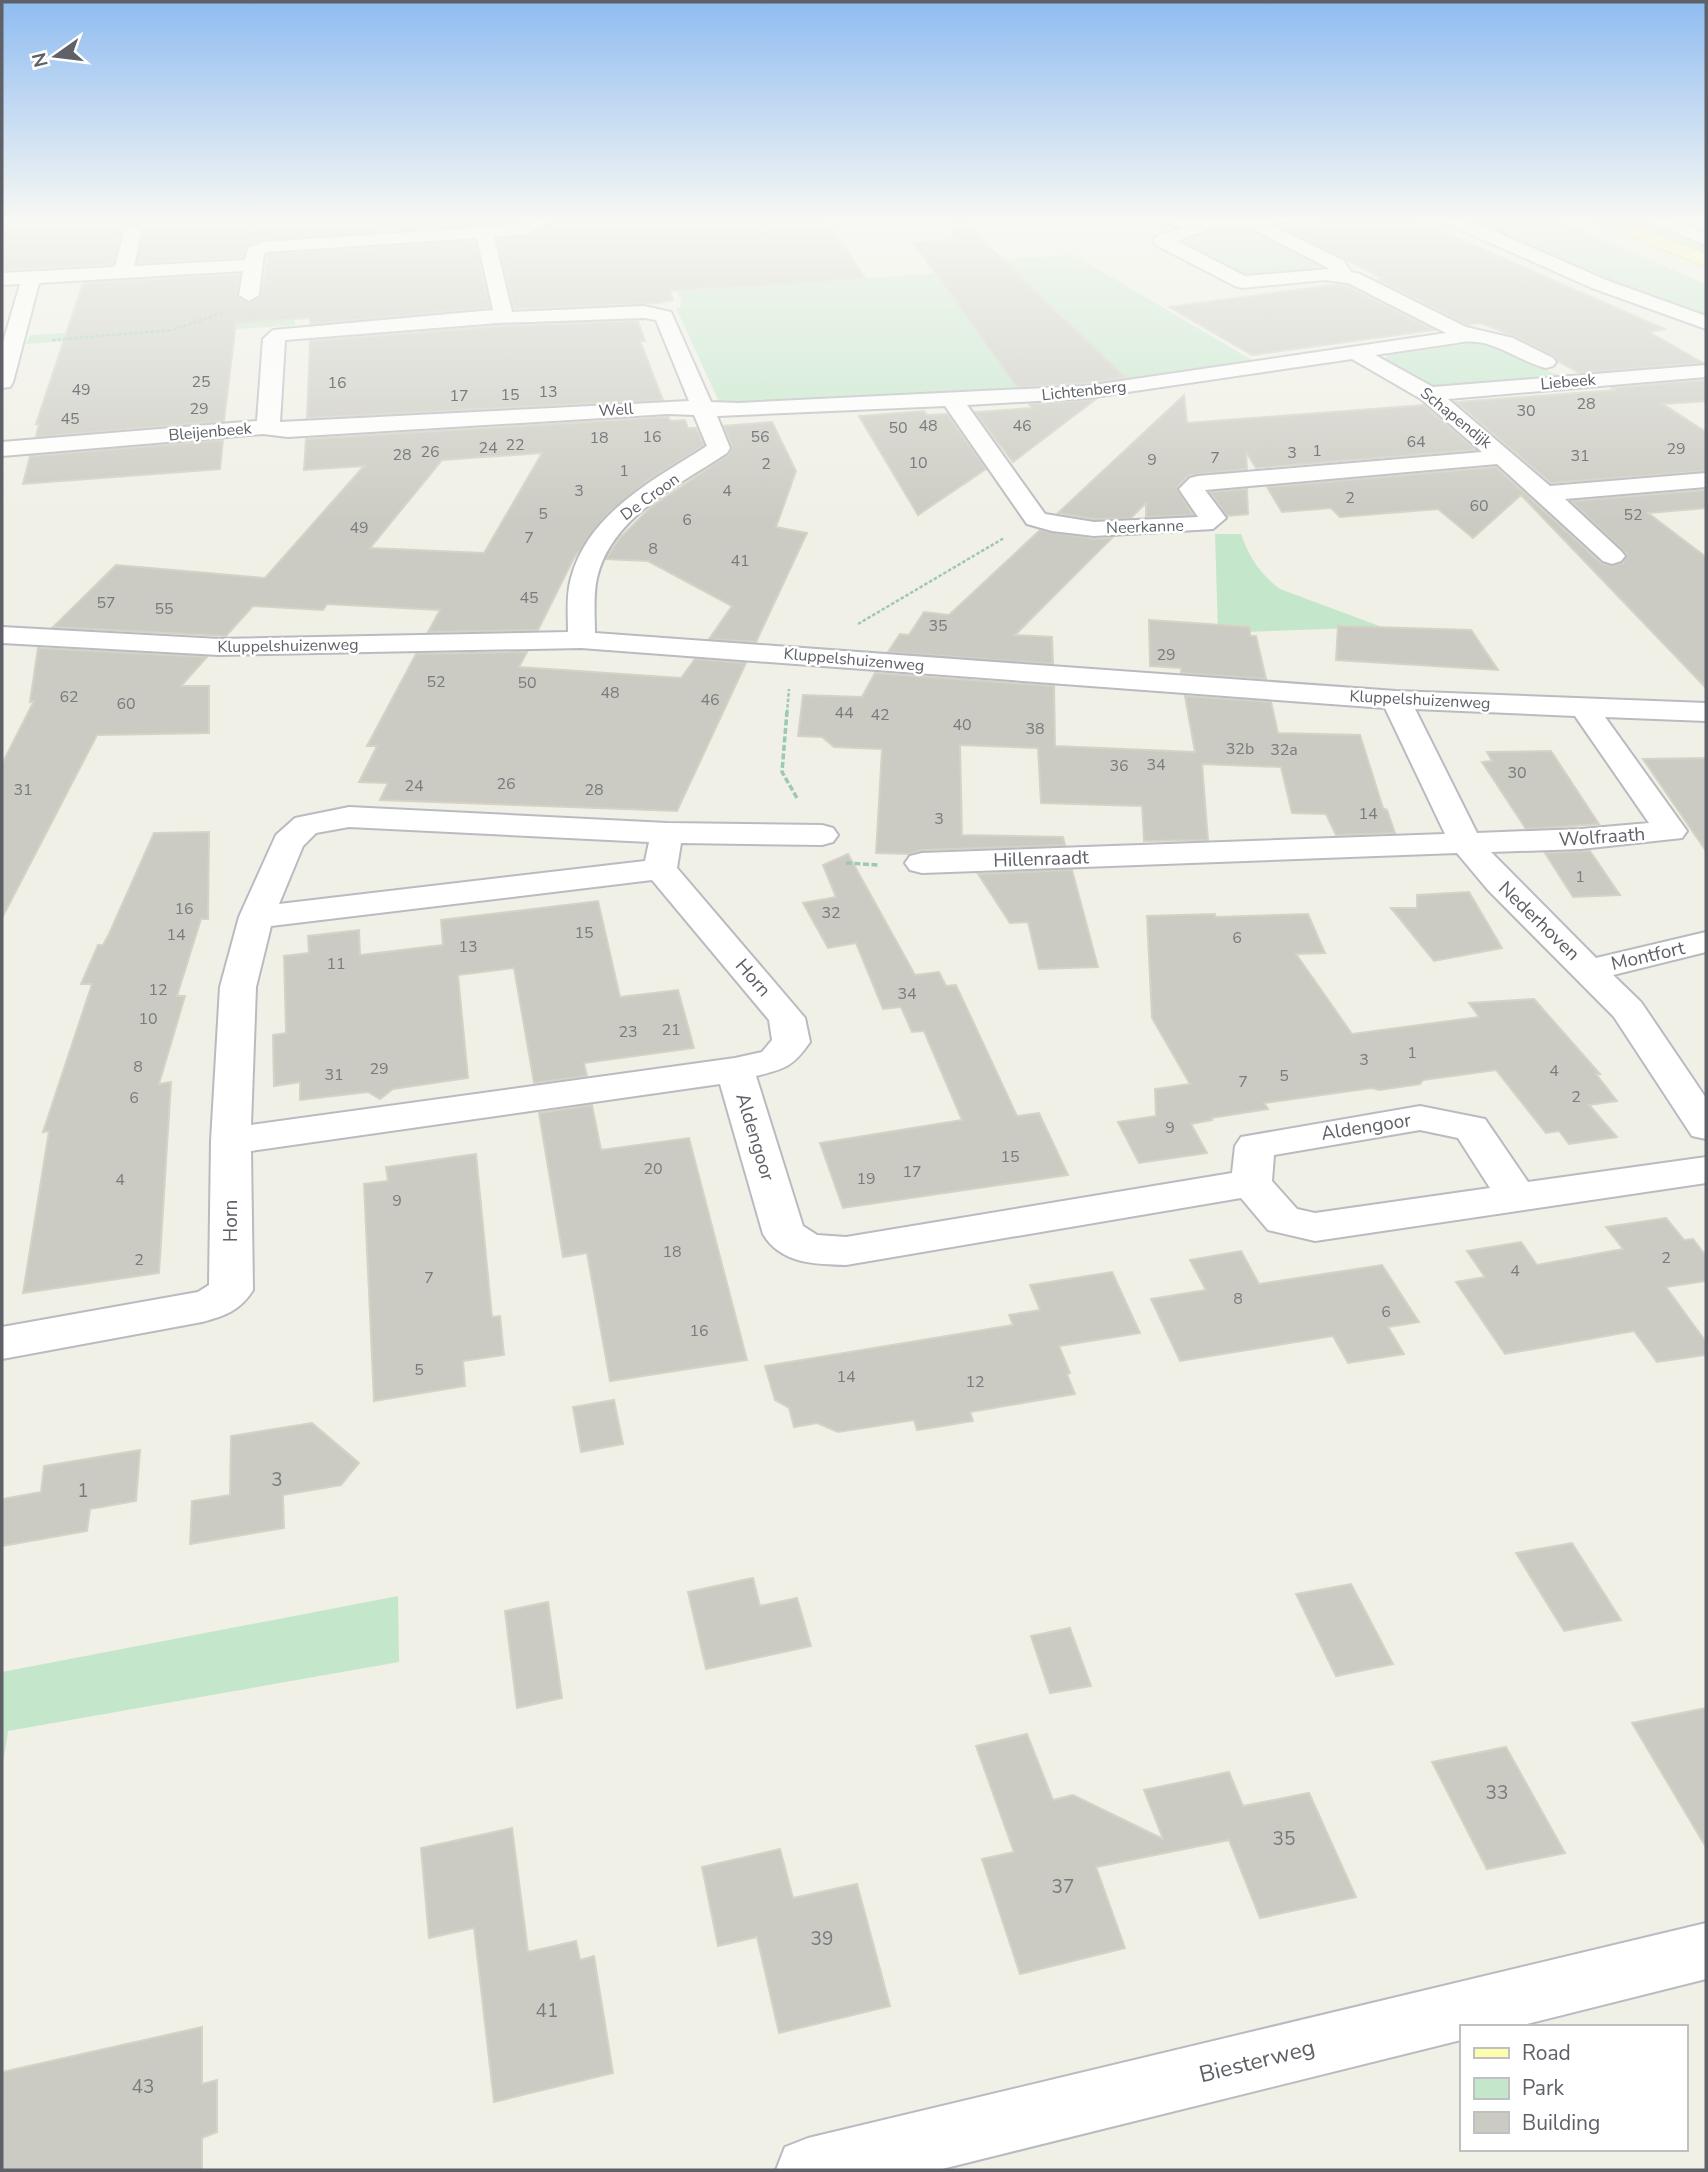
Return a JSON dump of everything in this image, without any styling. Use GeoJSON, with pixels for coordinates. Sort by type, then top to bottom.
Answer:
{"type":"FeatureCollection","features":[{"type":"Feature","properties":{"kind":"street"},"geometry":{"type":"LineString","coordinates":[[2,382],[20,318]]}},
{"type":"Feature","properties":{"kind":"street","name":"Bleijenbeek"},"geometry":{"type":"LineString","coordinates":[[2,449],[247,430],[263,426],[271,421],[273,339],[280,334],[481,318]]}},
{"type":"Feature","properties":{"kind":"street"},"geometry":{"type":"LineString","coordinates":[[665,318],[703,408]]}},
{"type":"Feature","properties":{"kind":"street"},"geometry":{"type":"LineString","coordinates":[[1431,318],[1458,332],[1506,342],[1546,362]]}},
{"type":"Feature","properties":{"kind":"street","name":"Lichtenberg"},"geometry":{"type":"LineString","coordinates":[[703,408],[738,410],[1087,392],[1449,340],[1457,337],[1458,332]]}},
{"type":"Feature","properties":{"kind":"street","name":"Schapendijk"},"geometry":{"type":"LineString","coordinates":[[1358,354],[1429,394],[1612,556]]}},
{"type":"Feature","properties":{"kind":"street","name":"Liebeek"},"geometry":{"type":"LineString","coordinates":[[1429,394],[1706,371]]}},
{"type":"Feature","properties":{"kind":"street"},"geometry":{"type":"LineString","coordinates":[[953,401],[1036,519]]}},
{"type":"Feature","properties":{"kind":"street","name":"Well"},"geometry":{"type":"LineString","coordinates":[[263,426],[288,430],[668,407],[703,408]]}},
{"type":"Feature","properties":{"kind":"street","name":"De Croon"},"geometry":{"type":"LineString","coordinates":[[581,640],[583,578],[601,538],[627,511],[719,448],[703,408]]}},
{"type":"Feature","properties":{"kind":"street","name":"Neerkanne"},"geometry":{"type":"LineString","coordinates":[[1036,519],[1052,524],[1094,529],[1204,524],[1214,517],[1191,489],[1198,483],[1503,457]]}},
{"type":"Feature","properties":{"kind":"street"},"geometry":{"type":"LineString","coordinates":[[1545,494],[1706,480]]}},
{"type":"Feature","properties":{"kind":"street","name":"Kluppelshuizenweg"},"geometry":{"type":"LineString","coordinates":[[2,635],[219,648],[581,640],[1396,700],[1706,712]]}},
{"type":"Feature","properties":{"kind":"street","name":"Nederhoven"},"geometry":{"type":"LineString","coordinates":[[1396,700],[1466,843],[1500,883],[1628,1010],[1706,1127]]}},
{"type":"Feature","properties":{"kind":"street","name":"Wolfraath"},"geometry":{"type":"LineString","coordinates":[[1466,843],[1603,838],[1671,831],[1584,708]]}},
{"type":"Feature","properties":{"kind":"street","name":"Horn"},"geometry":{"type":"LineString","coordinates":[[2,1343],[202,1307],[218,1302],[231,1290],[231,1141],[238,988],[256,917],[288,842],[306,825],[349,817],[667,833],[822,835]]}},
{"type":"Feature","properties":{"kind":"street"},"geometry":{"type":"LineString","coordinates":[[256,917],[660,869],[667,833]]}},
{"type":"Feature","properties":{"kind":"street","name":"Hillenraadt"},"geometry":{"type":"LineString","coordinates":[[922,863],[1466,843]]}},
{"type":"Feature","properties":{"kind":"street","name":"Horn"},"geometry":{"type":"LineString","coordinates":[[660,869],[787,1018],[791,1042],[775,1060],[735,1070]]}},
{"type":"Feature","properties":{"kind":"street","name":"Montfort"},"geometry":{"type":"LineString","coordinates":[[1590,970],[1706,942]]}},
{"type":"Feature","properties":{"kind":"street","name":"Aldengoor"},"geometry":{"type":"LineString","coordinates":[[231,1141],[735,1070],[784,1234],[808,1249],[846,1251],[1251,1183],[1255,1146],[1420,1118],[1471,1128],[1518,1199]]}},
{"type":"Feature","properties":{"kind":"street"},"geometry":{"type":"LineString","coordinates":[[1251,1183],[1283,1220],[1315,1227],[1706,1170]]}},
{"type":"Feature","properties":{"kind":"street","name":"Biesterweg"},"geometry":{"type":"LineString","coordinates":[[808,2170],[1706,1951]]}},
{"type":"Feature","properties":{"kind":"path"},"geometry":{"type":"LineString","coordinates":[[13,342],[172,330],[204,318]]}},
{"type":"Feature","properties":{"kind":"path"},"geometry":{"type":"LineString","coordinates":[[832,658],[856,625],[1036,519]]}},
{"type":"Feature","properties":{"kind":"path"},"geometry":{"type":"LineString","coordinates":[[792,655],[782,772],[837,857],[847,863],[861,866],[922,863]]}},
{"type":"Feature","properties":{"kind":"green space"},"geometry":{"type":"Polygon","coordinates":[[[165,318],[295,318],[295,325],[26,344],[30,335],[163,327],[165,318]]]}},
{"type":"Feature","properties":{"kind":"green space"},"geometry":{"type":"Polygon","coordinates":[[[681,318],[1181,318],[1262,366],[1124,387],[721,406],[681,318]]]}},
{"type":"Feature","properties":{"kind":"green space"},"geometry":{"type":"Polygon","coordinates":[[[1476,338],[1566,379],[1429,389],[1380,361],[1389,355],[1468,344],[1476,338]]]}},
{"type":"Feature","properties":{"kind":"green space"},"geometry":{"type":"Polygon","coordinates":[[[1215,534],[1241,534],[1256,564],[1280,589],[1382,627],[1218,633],[1215,534]]]}},
{"type":"Feature","properties":{"kind":"green space"},"geometry":{"type":"Polygon","coordinates":[[[398,1596],[399,1662],[8,1731],[2,1771],[2,1672],[398,1596]]]}},
{"type":"Feature","properties":{"kind":"building"},"geometry":{"type":"Polygon","coordinates":[[[71,318],[305,318],[236,323],[224,421],[36,437],[39,424],[36,424],[71,318]]]}},
{"type":"Feature","properties":{"kind":"building"},"geometry":{"type":"Polygon","coordinates":[[[310,318],[373,318],[310,324],[310,318]]]}},
{"type":"Feature","properties":{"kind":"building"},"geometry":{"type":"Polygon","coordinates":[[[968,318],[1064,318],[1125,377],[1087,383],[1017,387],[968,318]]]}},
{"type":"Feature","properties":{"kind":"building"},"geometry":{"type":"Polygon","coordinates":[[[1189,318],[1411,318],[1434,330],[1252,355],[1189,318]]]}},
{"type":"Feature","properties":{"kind":"building"},"geometry":{"type":"Polygon","coordinates":[[[1454,318],[1641,318],[1665,329],[1649,332],[1703,363],[1580,373],[1559,362],[1554,356],[1514,336],[1480,323],[1467,325],[1454,318]]]}},
{"type":"Feature","properties":{"kind":"building"},"geometry":{"type":"Polygon","coordinates":[[[638,321],[645,341],[640,341],[663,400],[307,418],[310,341],[498,326],[638,321]]]}},
{"type":"Feature","properties":{"kind":"building"},"geometry":{"type":"Polygon","coordinates":[[[1706,380],[1706,401],[1663,404],[1706,432],[1706,471],[1551,483],[1456,402],[1616,390],[1611,388],[1706,380]]]}},
{"type":"Feature","properties":{"kind":"building"},"geometry":{"type":"Polygon","coordinates":[[[1184,395],[1187,423],[1424,405],[1476,450],[1256,468],[1246,452],[1247,469],[1189,475],[1177,487],[1193,515],[1146,517],[1146,503],[1131,518],[1094,519],[1058,513],[1184,395]]]}},
{"type":"Feature","properties":{"kind":"building"},"geometry":{"type":"Polygon","coordinates":[[[1096,399],[1013,462],[975,412],[1032,408],[1029,404],[1096,399]]]}},
{"type":"Feature","properties":{"kind":"building"},"geometry":{"type":"Polygon","coordinates":[[[924,411],[927,415],[947,414],[986,469],[918,515],[859,416],[924,411]]]}},
{"type":"Feature","properties":{"kind":"building"},"geometry":{"type":"Polygon","coordinates":[[[668,417],[671,421],[685,420],[688,428],[696,428],[704,445],[644,483],[606,515],[574,558],[538,630],[428,632],[440,610],[327,604],[323,610],[253,606],[226,636],[53,627],[116,565],[265,578],[364,466],[304,470],[306,439],[668,417]],[[542,453],[442,460],[370,548],[484,553],[542,453]]]}},
{"type":"Feature","properties":{"kind":"building"},"geometry":{"type":"Polygon","coordinates":[[[772,422],[796,471],[776,527],[807,533],[756,642],[709,639],[732,606],[648,561],[606,559],[619,539],[651,507],[729,454],[732,447],[724,426],[772,422]]]}},
{"type":"Feature","properties":{"kind":"building"},"geometry":{"type":"Polygon","coordinates":[[[223,440],[220,469],[23,484],[30,456],[223,440]]]}},
{"type":"Feature","properties":{"kind":"building"},"geometry":{"type":"Polygon","coordinates":[[[1496,467],[1601,563],[1611,566],[1623,563],[1627,554],[1571,501],[1706,490],[1706,508],[1648,513],[1706,557],[1706,688],[1521,495],[1473,538],[1438,509],[1340,517],[1331,508],[1282,512],[1267,487],[1496,467]]]}},
{"type":"Feature","properties":{"kind":"building"},"geometry":{"type":"Polygon","coordinates":[[[1247,489],[1248,514],[1227,516],[1210,492],[1247,489]]]}},
{"type":"Feature","properties":{"kind":"building"},"geometry":{"type":"Polygon","coordinates":[[[1040,530],[1094,539],[1112,538],[1015,635],[1052,637],[1053,664],[888,652],[900,634],[909,635],[924,612],[949,615],[1040,530]]]}},
{"type":"Feature","properties":{"kind":"building"},"geometry":{"type":"Polygon","coordinates":[[[1149,620],[1250,627],[1250,636],[1256,636],[1266,679],[1181,673],[1181,668],[1150,666],[1149,620]]]}},
{"type":"Feature","properties":{"kind":"building"},"geometry":{"type":"Polygon","coordinates":[[[1338,626],[1471,630],[1498,670],[1336,660],[1338,626]]]}},
{"type":"Feature","properties":{"kind":"building"},"geometry":{"type":"Polygon","coordinates":[[[38,648],[207,657],[181,686],[209,686],[209,733],[97,735],[2,918],[2,764],[34,701],[30,702],[38,648]]]}},
{"type":"Feature","properties":{"kind":"building"},"geometry":{"type":"Polygon","coordinates":[[[527,652],[519,667],[681,678],[695,659],[746,663],[677,811],[380,800],[388,783],[359,782],[377,746],[367,746],[416,654],[527,652]]]}},
{"type":"Feature","properties":{"kind":"building"},"geometry":{"type":"Polygon","coordinates":[[[875,673],[1054,686],[1055,746],[1195,752],[1185,696],[1271,702],[1278,733],[1360,735],[1383,808],[1387,810],[1395,833],[1336,835],[1326,814],[1292,813],[1281,767],[1202,764],[1208,840],[1144,841],[1142,806],[1041,803],[1038,748],[960,745],[962,835],[1063,837],[1065,845],[922,850],[908,854],[876,853],[882,749],[834,747],[822,737],[798,736],[803,695],[862,697],[875,673]]]}},
{"type":"Feature","properties":{"kind":"building"},"geometry":{"type":"Polygon","coordinates":[[[1551,751],[1599,824],[1526,829],[1482,762],[1492,761],[1487,752],[1551,751]]]}},
{"type":"Feature","properties":{"kind":"building"},"geometry":{"type":"Polygon","coordinates":[[[1706,758],[1706,851],[1643,759],[1706,758]]]}},
{"type":"Feature","properties":{"kind":"building"},"geometry":{"type":"Polygon","coordinates":[[[209,832],[208,919],[201,919],[177,996],[185,996],[159,1084],[171,1082],[159,1273],[23,1293],[49,1131],[43,1132],[92,984],[81,984],[98,945],[103,945],[109,934],[154,833],[209,832]]]}},
{"type":"Feature","properties":{"kind":"building"},"geometry":{"type":"Polygon","coordinates":[[[1590,851],[1620,895],[1573,897],[1545,853],[1590,851]]]}},
{"type":"Feature","properties":{"kind":"building"},"geometry":{"type":"Polygon","coordinates":[[[848,854],[915,975],[939,972],[946,986],[956,985],[1017,1116],[1039,1113],[1068,1175],[843,1208],[820,1143],[962,1120],[924,1031],[912,1032],[901,1007],[883,1009],[856,943],[828,948],[803,903],[836,897],[823,865],[848,854]]]}},
{"type":"Feature","properties":{"kind":"building"},"geometry":{"type":"Polygon","coordinates":[[[1072,870],[1098,967],[1039,969],[1028,922],[1010,923],[978,874],[1072,870]]]}},
{"type":"Feature","properties":{"kind":"building"},"geometry":{"type":"Polygon","coordinates":[[[1469,892],[1502,948],[1434,961],[1391,908],[1417,908],[1417,895],[1469,892]]]}},
{"type":"Feature","properties":{"kind":"building"},"geometry":{"type":"Polygon","coordinates":[[[598,901],[620,997],[678,990],[694,1048],[584,1063],[587,1076],[534,1083],[514,968],[458,975],[468,1078],[393,1089],[380,1099],[368,1092],[300,1100],[300,1082],[274,1086],[273,1035],[286,1033],[284,956],[309,953],[308,936],[359,930],[360,955],[443,945],[441,920],[598,901]]]}},
{"type":"Feature","properties":{"kind":"building"},"geometry":{"type":"Polygon","coordinates":[[[1215,914],[1215,917],[1308,914],[1325,953],[1296,954],[1352,1034],[1479,1017],[1469,1003],[1534,999],[1600,1074],[1596,1074],[1617,1101],[1589,1105],[1617,1137],[1569,1144],[1559,1131],[1546,1133],[1496,1070],[1423,1080],[1420,1084],[1379,1090],[1372,1088],[1264,1103],[1268,1109],[1191,1124],[1207,1153],[1139,1163],[1118,1122],[1156,1116],[1155,1089],[1190,1084],[1152,1018],[1147,916],[1215,914]]]}},
{"type":"Feature","properties":{"kind":"building"},"geometry":{"type":"Polygon","coordinates":[[[592,1105],[601,1150],[689,1138],[747,1360],[610,1381],[587,1253],[563,1257],[539,1113],[592,1105]]]}},
{"type":"Feature","properties":{"kind":"building"},"geometry":{"type":"Polygon","coordinates":[[[476,1154],[492,1317],[500,1316],[504,1355],[463,1361],[465,1386],[374,1401],[364,1184],[388,1181],[386,1167],[476,1154]]]}},
{"type":"Feature","properties":{"kind":"building"},"geometry":{"type":"Polygon","coordinates":[[[1666,1218],[1684,1240],[1693,1239],[1706,1256],[1706,1281],[1666,1287],[1706,1342],[1706,1355],[1657,1362],[1634,1331],[1505,1354],[1456,1282],[1485,1277],[1467,1251],[1521,1242],[1537,1265],[1623,1249],[1606,1227],[1666,1218]]]}},
{"type":"Feature","properties":{"kind":"building"},"geometry":{"type":"Polygon","coordinates":[[[1241,1251],[1259,1284],[1382,1265],[1419,1322],[1388,1327],[1404,1354],[1348,1363],[1333,1336],[1180,1361],[1151,1299],[1206,1290],[1190,1260],[1241,1251]]]}},
{"type":"Feature","properties":{"kind":"building"},"geometry":{"type":"Polygon","coordinates":[[[1112,1272],[1140,1333],[1059,1346],[1075,1394],[970,1412],[973,1421],[917,1430],[914,1420],[838,1432],[817,1423],[794,1427],[789,1408],[775,1400],[765,1366],[1013,1325],[1009,1315],[1040,1310],[1030,1285],[1112,1272]]]}},
{"type":"Feature","properties":{"kind":"building"},"geometry":{"type":"Polygon","coordinates":[[[614,1400],[623,1444],[581,1452],[573,1407],[614,1400]]]}},
{"type":"Feature","properties":{"kind":"building"},"geometry":{"type":"Polygon","coordinates":[[[312,1423],[359,1463],[341,1485],[283,1495],[284,1528],[190,1544],[192,1501],[230,1495],[231,1436],[312,1423]]]}},
{"type":"Feature","properties":{"kind":"building"},"geometry":{"type":"Polygon","coordinates":[[[140,1450],[136,1501],[90,1509],[87,1531],[2,1546],[2,1499],[41,1492],[44,1466],[140,1450]]]}},
{"type":"Feature","properties":{"kind":"building"},"geometry":{"type":"Polygon","coordinates":[[[1572,1543],[1621,1620],[1564,1631],[1516,1553],[1572,1543]]]}},
{"type":"Feature","properties":{"kind":"building"},"geometry":{"type":"Polygon","coordinates":[[[753,1578],[760,1606],[797,1598],[811,1646],[706,1669],[688,1592],[753,1578]]]}},
{"type":"Feature","properties":{"kind":"building"},"geometry":{"type":"Polygon","coordinates":[[[1351,1584],[1393,1664],[1336,1676],[1296,1594],[1351,1584]]]}},
{"type":"Feature","properties":{"kind":"building"},"geometry":{"type":"Polygon","coordinates":[[[548,1602],[562,1698],[517,1708],[505,1611],[548,1602]]]}},
{"type":"Feature","properties":{"kind":"building"},"geometry":{"type":"Polygon","coordinates":[[[1070,1628],[1091,1686],[1050,1693],[1031,1636],[1070,1628]]]}},
{"type":"Feature","properties":{"kind":"building"},"geometry":{"type":"Polygon","coordinates":[[[1706,1708],[1706,1847],[1632,1723],[1706,1708]]]}},
{"type":"Feature","properties":{"kind":"building"},"geometry":{"type":"Polygon","coordinates":[[[1027,1734],[1053,1800],[1073,1795],[1163,1839],[1144,1790],[1229,1772],[1243,1806],[1309,1793],[1356,1897],[1260,1918],[1229,1840],[1096,1867],[1125,1948],[1020,1974],[982,1859],[1014,1852],[976,1746],[1027,1734]]]}},
{"type":"Feature","properties":{"kind":"building"},"geometry":{"type":"Polygon","coordinates":[[[1506,1747],[1565,1853],[1487,1869],[1432,1762],[1506,1747]]]}},
{"type":"Feature","properties":{"kind":"building"},"geometry":{"type":"Polygon","coordinates":[[[512,1828],[528,1952],[576,1941],[580,1960],[594,1956],[613,2073],[494,2102],[474,1928],[429,1938],[421,1848],[512,1828]]]}},
{"type":"Feature","properties":{"kind":"building"},"geometry":{"type":"Polygon","coordinates":[[[780,1849],[793,1898],[857,1884],[890,2006],[779,2033],[757,1937],[718,1946],[702,1867],[780,1849]]]}},
{"type":"Feature","properties":{"kind":"building"},"geometry":{"type":"Polygon","coordinates":[[[202,2027],[202,2084],[217,2080],[217,2132],[202,2138],[202,2170],[2,2170],[2,2072],[202,2027]]]}}]}
